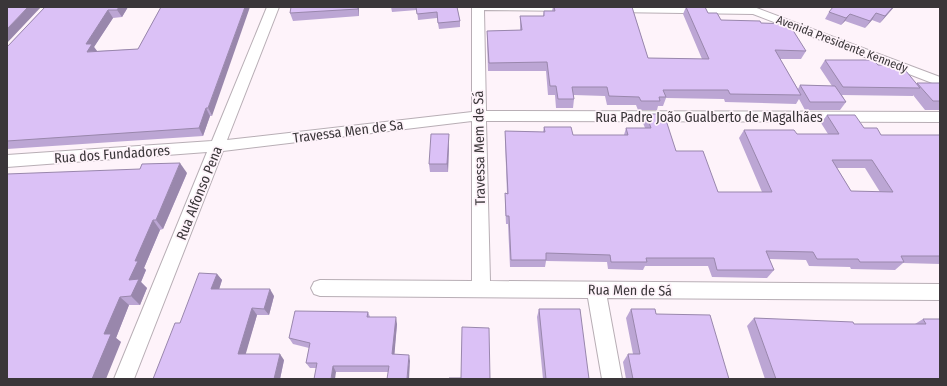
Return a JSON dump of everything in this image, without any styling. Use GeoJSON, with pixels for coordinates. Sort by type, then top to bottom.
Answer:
{"type":"FeatureCollection","features":[{"type":"Feature","properties":{"kind":"street","name":"Rua Alfonso Pena"},"geometry":{"type":"LineString","coordinates":[[124,379],[273,7]]}},
{"type":"Feature","properties":{"kind":"street"},"geometry":{"type":"LineString","coordinates":[[478,7],[588,8]]}},
{"type":"Feature","properties":{"kind":"street","name":"Travessa Mem de Sá"},"geometry":{"type":"LineString","coordinates":[[478,7],[481,288]]}},
{"type":"Feature","properties":{"kind":"street"},"geometry":{"type":"LineString","coordinates":[[604,9],[749,9]]}},
{"type":"Feature","properties":{"kind":"street","name":"Avenida Presidente Kennedy"},"geometry":{"type":"LineString","coordinates":[[749,9],[940,82]]}},
{"type":"Feature","properties":{"kind":"street","name":"Travessa Men de Sa"},"geometry":{"type":"LineString","coordinates":[[217,146],[478,116]]}},
{"type":"Feature","properties":{"kind":"street","name":"Rua Padre João Gualberto de Magalhães"},"geometry":{"type":"LineString","coordinates":[[478,116],[940,117]]}},
{"type":"Feature","properties":{"kind":"street","name":"Rua dos Fundadores"},"geometry":{"type":"LineString","coordinates":[[7,161],[217,146]]}},
{"type":"Feature","properties":{"kind":"street","name":"Rua Men de Sá"},"geometry":{"type":"LineString","coordinates":[[320,288],[940,292]]}},
{"type":"Feature","properties":{"kind":"street"},"geometry":{"type":"LineString","coordinates":[[596,289],[612,379]]}},
{"type":"Feature","properties":{"kind":"building"},"geometry":{"type":"Polygon","coordinates":[[[7,7],[28,7],[7,29],[7,7]]]}},
{"type":"Feature","properties":{"kind":"building"},"geometry":{"type":"Polygon","coordinates":[[[45,7],[119,7],[117,10],[108,10],[86,44],[92,44],[87,52],[138,49],[161,7],[245,7],[208,108],[206,108],[199,128],[7,141],[7,47],[45,7]]]}},
{"type":"Feature","properties":{"kind":"building"},"geometry":{"type":"Polygon","coordinates":[[[291,7],[358,7],[358,9],[290,13],[291,7]]]}},
{"type":"Feature","properties":{"kind":"building"},"geometry":{"type":"Polygon","coordinates":[[[416,7],[457,7],[460,21],[438,23],[437,12],[417,14],[416,7]]]}},
{"type":"Feature","properties":{"kind":"building"},"geometry":{"type":"Polygon","coordinates":[[[554,7],[632,7],[648,58],[709,59],[686,7],[705,7],[708,13],[717,13],[721,20],[760,21],[761,23],[789,24],[806,51],[775,50],[801,95],[730,94],[728,90],[663,90],[666,97],[659,97],[660,101],[641,101],[639,97],[609,96],[607,87],[572,87],[574,99],[558,99],[556,86],[550,86],[547,62],[489,63],[487,31],[522,30],[520,16],[544,16],[544,11],[555,11],[554,7]]]}},
{"type":"Feature","properties":{"kind":"building"},"geometry":{"type":"Polygon","coordinates":[[[833,7],[893,7],[885,16],[876,13],[870,21],[850,14],[846,18],[829,12],[833,7]]]}},
{"type":"Feature","properties":{"kind":"building"},"geometry":{"type":"Polygon","coordinates":[[[825,60],[874,60],[878,65],[901,65],[920,88],[843,87],[825,60]]]}},
{"type":"Feature","properties":{"kind":"building"},"geometry":{"type":"Polygon","coordinates":[[[917,83],[940,83],[940,101],[933,101],[917,83]]]}},
{"type":"Feature","properties":{"kind":"building"},"geometry":{"type":"Polygon","coordinates":[[[800,85],[835,86],[846,102],[810,102],[800,85]]]}},
{"type":"Feature","properties":{"kind":"building"},"geometry":{"type":"Polygon","coordinates":[[[646,114],[664,114],[676,151],[703,151],[718,192],[772,192],[744,130],[794,130],[797,134],[839,134],[827,115],[855,115],[864,128],[877,128],[881,135],[940,135],[940,256],[901,256],[904,262],[860,262],[858,259],[817,259],[813,252],[766,251],[774,270],[717,270],[714,258],[646,258],[647,262],[611,262],[610,255],[546,253],[546,260],[511,260],[509,216],[506,216],[505,193],[508,194],[505,131],[545,132],[544,127],[571,127],[573,135],[628,135],[626,128],[651,128],[646,114]],[[832,160],[851,191],[893,192],[872,160],[832,160]]]}},
{"type":"Feature","properties":{"kind":"building"},"geometry":{"type":"Polygon","coordinates":[[[431,134],[449,134],[447,164],[429,164],[431,134]]]}},
{"type":"Feature","properties":{"kind":"building"},"geometry":{"type":"Polygon","coordinates":[[[180,163],[156,220],[153,220],[135,261],[138,261],[129,280],[139,279],[131,296],[120,297],[104,334],[111,334],[92,379],[7,379],[7,174],[140,169],[142,164],[180,163]]]}},
{"type":"Feature","properties":{"kind":"building"},"geometry":{"type":"Polygon","coordinates":[[[199,273],[217,274],[211,289],[270,289],[264,309],[252,308],[238,354],[280,354],[274,379],[153,379],[175,323],[180,323],[199,273]]]}},
{"type":"Feature","properties":{"kind":"building"},"geometry":{"type":"Polygon","coordinates":[[[539,309],[580,309],[589,379],[546,379],[539,309]]]}},
{"type":"Feature","properties":{"kind":"building"},"geometry":{"type":"Polygon","coordinates":[[[631,309],[655,309],[656,314],[710,315],[729,379],[633,379],[628,354],[640,354],[631,309]]]}},
{"type":"Feature","properties":{"kind":"building"},"geometry":{"type":"Polygon","coordinates":[[[295,311],[368,312],[367,317],[396,317],[392,354],[409,355],[407,379],[387,379],[389,366],[333,366],[331,379],[314,379],[317,363],[306,363],[310,343],[289,338],[295,311]]]}},
{"type":"Feature","properties":{"kind":"building"},"geometry":{"type":"Polygon","coordinates":[[[754,318],[853,322],[854,324],[926,324],[923,319],[940,319],[940,379],[776,379],[754,318]]]}},
{"type":"Feature","properties":{"kind":"building"},"geometry":{"type":"Polygon","coordinates":[[[462,327],[489,328],[490,379],[448,379],[461,378],[462,327]]]}}]}
